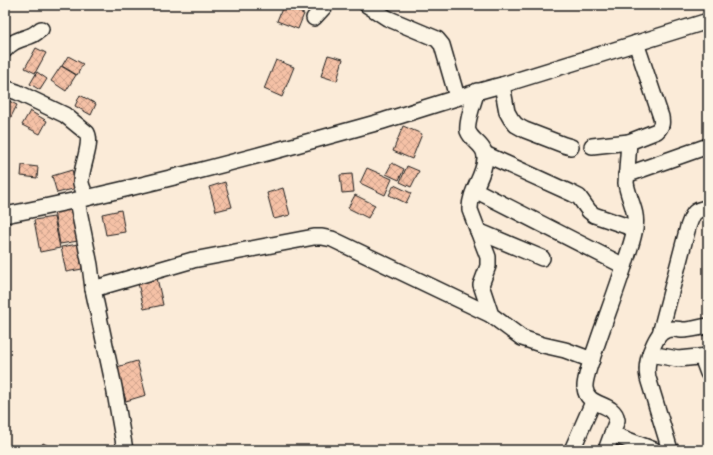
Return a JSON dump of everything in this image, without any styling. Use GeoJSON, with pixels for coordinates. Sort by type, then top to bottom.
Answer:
{"type":"FeatureCollection","features":[{"type":"Feature","properties":{"kind":"street"},"geometry":{"type":"LineString","coordinates":[[314,18],[326,5]]}},
{"type":"Feature","properties":{"kind":"street"},"geometry":{"type":"LineString","coordinates":[[367,5],[387,18],[437,39],[442,44],[457,97]]}},
{"type":"Feature","properties":{"kind":"street"},"geometry":{"type":"LineString","coordinates":[[5,215],[82,200],[236,162],[385,120],[708,21]]}},
{"type":"Feature","properties":{"kind":"street"},"geometry":{"type":"LineString","coordinates":[[5,50],[14,42],[31,36],[41,29]]}},
{"type":"Feature","properties":{"kind":"street"},"geometry":{"type":"LineString","coordinates":[[592,146],[629,142],[661,128],[661,117],[636,43]]}},
{"type":"Feature","properties":{"kind":"street"},"geometry":{"type":"LineString","coordinates":[[502,85],[508,112],[516,125],[525,130],[571,147]]}},
{"type":"Feature","properties":{"kind":"street"},"geometry":{"type":"LineString","coordinates":[[5,88],[17,92],[65,115],[89,136],[86,159],[82,173],[82,200],[93,290],[126,450]]}},
{"type":"Feature","properties":{"kind":"street"},"geometry":{"type":"LineString","coordinates":[[476,91],[468,123],[468,130],[485,154],[484,168],[470,204],[470,210],[488,257],[488,266],[481,285],[491,315]]}},
{"type":"Feature","properties":{"kind":"street"},"geometry":{"type":"LineString","coordinates":[[606,450],[617,420],[617,416],[610,408],[593,402],[587,395],[585,385],[635,228],[635,215],[627,189],[626,175],[629,142]]}},
{"type":"Feature","properties":{"kind":"street"},"geometry":{"type":"LineString","coordinates":[[626,175],[708,146]]}},
{"type":"Feature","properties":{"kind":"street"},"geometry":{"type":"LineString","coordinates":[[485,154],[579,197],[589,211],[594,215],[635,228]]}},
{"type":"Feature","properties":{"kind":"street"},"geometry":{"type":"LineString","coordinates":[[475,190],[624,266]]}},
{"type":"Feature","properties":{"kind":"street"},"geometry":{"type":"LineString","coordinates":[[660,334],[688,227],[693,214],[698,210],[708,208]]}},
{"type":"Feature","properties":{"kind":"street"},"geometry":{"type":"LineString","coordinates":[[478,231],[542,258]]}},
{"type":"Feature","properties":{"kind":"street"},"geometry":{"type":"LineString","coordinates":[[93,290],[193,260],[314,237],[322,237],[332,239],[491,315],[522,338],[565,350],[592,360]]}},
{"type":"Feature","properties":{"kind":"street"},"geometry":{"type":"LineString","coordinates":[[670,450],[646,371],[650,354],[656,339],[666,330],[684,330],[708,326]]}},
{"type":"Feature","properties":{"kind":"street"},"geometry":{"type":"LineString","coordinates":[[650,354],[678,359],[705,357],[708,373]]}},
{"type":"Feature","properties":{"kind":"street"},"geometry":{"type":"LineString","coordinates":[[572,450],[593,402]]}},
{"type":"Feature","properties":{"kind":"street"},"geometry":{"type":"LineString","coordinates":[[612,434],[654,450]]}},
{"type":"Feature","properties":{"kind":"building"},"geometry":{"type":"Polygon","coordinates":[[[283,6],[304,14],[298,29],[277,21],[283,6]]]}},
{"type":"Feature","properties":{"kind":"building"},"geometry":{"type":"Polygon","coordinates":[[[36,48],[46,53],[35,73],[25,68],[36,48]]]}},
{"type":"Feature","properties":{"kind":"building"},"geometry":{"type":"Polygon","coordinates":[[[328,55],[343,59],[337,81],[321,76],[328,55]]]}},
{"type":"Feature","properties":{"kind":"building"},"geometry":{"type":"Polygon","coordinates":[[[68,56],[83,64],[77,75],[62,66],[68,56]]]}},
{"type":"Feature","properties":{"kind":"building"},"geometry":{"type":"Polygon","coordinates":[[[276,60],[294,67],[282,97],[264,89],[276,60]]]}},
{"type":"Feature","properties":{"kind":"building"},"geometry":{"type":"Polygon","coordinates":[[[61,66],[76,75],[66,91],[51,81],[61,66]]]}},
{"type":"Feature","properties":{"kind":"building"},"geometry":{"type":"Polygon","coordinates":[[[37,72],[47,79],[40,90],[30,84],[37,72]]]}},
{"type":"Feature","properties":{"kind":"building"},"geometry":{"type":"Polygon","coordinates":[[[80,95],[96,104],[91,115],[75,106],[80,95]]]}},
{"type":"Feature","properties":{"kind":"building"},"geometry":{"type":"Polygon","coordinates":[[[5,99],[17,105],[7,125],[5,124],[5,99]]]}},
{"type":"Feature","properties":{"kind":"building"},"geometry":{"type":"Polygon","coordinates":[[[30,111],[47,121],[40,134],[22,125],[30,111]]]}},
{"type":"Feature","properties":{"kind":"building"},"geometry":{"type":"Polygon","coordinates":[[[403,126],[422,134],[412,159],[393,151],[403,126]]]}},
{"type":"Feature","properties":{"kind":"building"},"geometry":{"type":"Polygon","coordinates":[[[392,163],[404,169],[399,180],[386,174],[392,163]]]}},
{"type":"Feature","properties":{"kind":"building"},"geometry":{"type":"Polygon","coordinates":[[[22,165],[38,167],[37,178],[21,176],[22,165]]]}},
{"type":"Feature","properties":{"kind":"building"},"geometry":{"type":"Polygon","coordinates":[[[407,166],[419,171],[411,187],[400,182],[407,166]]]}},
{"type":"Feature","properties":{"kind":"building"},"geometry":{"type":"Polygon","coordinates":[[[367,168],[392,179],[385,195],[360,183],[367,168]]]}},
{"type":"Feature","properties":{"kind":"building"},"geometry":{"type":"Polygon","coordinates":[[[72,170],[77,188],[57,193],[52,176],[72,170]]]}},
{"type":"Feature","properties":{"kind":"building"},"geometry":{"type":"Polygon","coordinates":[[[352,174],[354,192],[342,193],[340,175],[352,174]]]}},
{"type":"Feature","properties":{"kind":"building"},"geometry":{"type":"Polygon","coordinates":[[[225,182],[232,207],[216,211],[209,187],[225,182]]]}},
{"type":"Feature","properties":{"kind":"building"},"geometry":{"type":"Polygon","coordinates":[[[394,185],[411,193],[406,203],[389,195],[394,185]]]}},
{"type":"Feature","properties":{"kind":"building"},"geometry":{"type":"Polygon","coordinates":[[[283,188],[290,215],[274,219],[267,193],[283,188]]]}},
{"type":"Feature","properties":{"kind":"building"},"geometry":{"type":"Polygon","coordinates":[[[355,195],[375,205],[368,218],[348,208],[355,195]]]}},
{"type":"Feature","properties":{"kind":"building"},"geometry":{"type":"Polygon","coordinates":[[[72,209],[78,241],[60,244],[54,212],[72,209]]]}},
{"type":"Feature","properties":{"kind":"building"},"geometry":{"type":"Polygon","coordinates":[[[121,210],[125,232],[106,235],[102,214],[121,210]]]}},
{"type":"Feature","properties":{"kind":"building"},"geometry":{"type":"Polygon","coordinates":[[[54,217],[60,248],[40,252],[34,220],[54,217]]]}},
{"type":"Feature","properties":{"kind":"building"},"geometry":{"type":"Polygon","coordinates":[[[78,244],[82,269],[66,272],[61,247],[78,244]]]}},
{"type":"Feature","properties":{"kind":"building"},"geometry":{"type":"Polygon","coordinates":[[[157,278],[163,305],[144,309],[138,283],[157,278]]]}},
{"type":"Feature","properties":{"kind":"building"},"geometry":{"type":"Polygon","coordinates":[[[137,361],[146,395],[126,401],[117,367],[137,361]]]}},
{"type":"Feature","properties":{"kind":"building"},"geometry":{"type":"Polygon","coordinates":[[[43,443],[56,450],[39,450],[43,443]]]}},
{"type":"Feature","properties":{"kind":"building"},"geometry":{"type":"Polygon","coordinates":[[[614,444],[627,450],[611,450],[614,444]]]}},
{"type":"Feature","properties":{"kind":"building"},"geometry":{"type":"Polygon","coordinates":[[[5,445],[12,448],[11,450],[5,450],[5,445]]]}}]}
